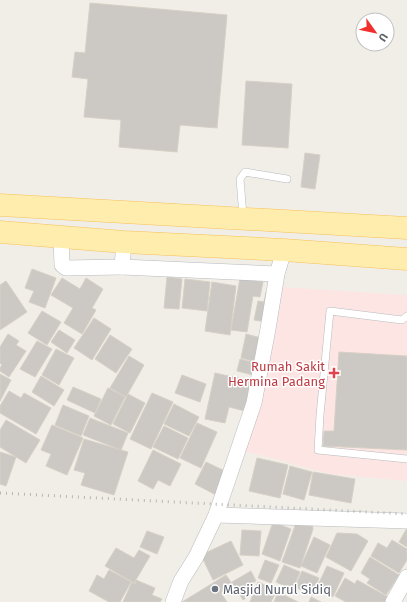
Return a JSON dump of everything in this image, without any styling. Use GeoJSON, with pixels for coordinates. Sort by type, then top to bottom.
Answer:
{"type":"FeatureCollection","features":[{"type":"Feature","properties":{"kind":"main road"},"geometry":{"type":"LineString","coordinates":[[0,205],[407,228]]}},
{"type":"Feature","properties":{"kind":"main road"},"geometry":{"type":"LineString","coordinates":[[0,232],[124,242],[284,250],[407,259]]}},
{"type":"Feature","properties":{"kind":"street"},"geometry":{"type":"LineString","coordinates":[[61,237],[62,265],[64,267],[122,267],[277,274]]}},
{"type":"Feature","properties":{"kind":"street"},"geometry":{"type":"LineString","coordinates":[[122,267],[124,242]]}},
{"type":"Feature","properties":{"kind":"street"},"geometry":{"type":"LineString","coordinates":[[173,602],[181,581],[196,557],[216,515],[254,403],[277,274],[284,250]]}},
{"type":"Feature","properties":{"kind":"street"},"geometry":{"type":"LineString","coordinates":[[216,515],[407,521]]}},
{"type":"Feature","properties":{"kind":"street"},"geometry":{"type":"LineString","coordinates":[[393,602],[407,577]]}},
{"type":"Feature","properties":{"kind":"lane"},"geometry":{"type":"LineString","coordinates":[[243,218],[240,179],[245,172],[287,178]]}},
{"type":"Feature","properties":{"kind":"lane"},"geometry":{"type":"LineString","coordinates":[[407,316],[402,320],[330,312],[318,450],[407,459]]}},
{"type":"Feature","properties":{"kind":"shaded area","name":"Rumah Sakit Hermina Padang"},"geometry":{"type":"Polygon","coordinates":[[[280,287],[407,295],[407,481],[330,474],[245,451],[280,287]]]}},
{"type":"Feature","properties":{"kind":"building"},"geometry":{"type":"Polygon","coordinates":[[[90,3],[227,15],[217,128],[180,125],[177,152],[119,147],[121,120],[84,117],[88,79],[72,77],[75,52],[85,53],[90,3]]]}},
{"type":"Feature","properties":{"kind":"building"},"geometry":{"type":"Polygon","coordinates":[[[246,81],[292,84],[288,148],[242,145],[246,81]]]}},
{"type":"Feature","properties":{"kind":"building"},"geometry":{"type":"Polygon","coordinates":[[[305,153],[320,155],[315,189],[301,187],[305,153]]]}},
{"type":"Feature","properties":{"kind":"building"},"geometry":{"type":"Polygon","coordinates":[[[32,269],[56,278],[45,308],[29,302],[34,291],[25,288],[32,269]]]}},
{"type":"Feature","properties":{"kind":"building"},"geometry":{"type":"Polygon","coordinates":[[[167,277],[182,279],[179,309],[164,308],[167,277]]]}},
{"type":"Feature","properties":{"kind":"building"},"geometry":{"type":"Polygon","coordinates":[[[62,278],[80,289],[86,278],[103,289],[92,308],[96,310],[82,334],[64,323],[73,308],[51,295],[62,278]]]}},
{"type":"Feature","properties":{"kind":"building"},"geometry":{"type":"Polygon","coordinates":[[[240,278],[263,282],[260,297],[253,296],[247,332],[231,330],[240,278]]]}},
{"type":"Feature","properties":{"kind":"building"},"geometry":{"type":"Polygon","coordinates":[[[185,279],[210,282],[207,311],[182,308],[185,279]]]}},
{"type":"Feature","properties":{"kind":"building"},"geometry":{"type":"Polygon","coordinates":[[[6,281],[27,312],[0,330],[0,285],[6,281]]]}},
{"type":"Feature","properties":{"kind":"building"},"geometry":{"type":"Polygon","coordinates":[[[212,282],[236,286],[230,335],[205,331],[212,282]]]}},
{"type":"Feature","properties":{"kind":"building"},"geometry":{"type":"Polygon","coordinates":[[[266,292],[271,293],[266,322],[254,320],[258,301],[264,302],[266,292]]]}},
{"type":"Feature","properties":{"kind":"building"},"geometry":{"type":"Polygon","coordinates":[[[42,311],[61,322],[47,345],[28,333],[42,311]]]}},
{"type":"Feature","properties":{"kind":"building"},"geometry":{"type":"Polygon","coordinates":[[[94,318],[111,329],[92,360],[74,348],[94,318]]]}},
{"type":"Feature","properties":{"kind":"building"},"geometry":{"type":"Polygon","coordinates":[[[59,330],[75,340],[67,353],[51,342],[59,330]]]}},
{"type":"Feature","properties":{"kind":"building"},"geometry":{"type":"Polygon","coordinates":[[[8,334],[19,341],[16,345],[26,351],[9,377],[0,371],[2,365],[0,363],[0,347],[8,334]]]}},
{"type":"Feature","properties":{"kind":"building"},"geometry":{"type":"Polygon","coordinates":[[[246,334],[265,339],[260,363],[241,358],[246,334]]]}},
{"type":"Feature","properties":{"kind":"building"},"geometry":{"type":"Polygon","coordinates":[[[110,335],[132,349],[116,373],[95,359],[110,335]]]}},
{"type":"Feature","properties":{"kind":"building"},"geometry":{"type":"Polygon","coordinates":[[[37,341],[52,349],[35,377],[20,369],[37,341]]]}},
{"type":"Feature","properties":{"kind":"building"},"geometry":{"type":"Polygon","coordinates":[[[56,349],[74,358],[59,385],[42,375],[56,349]]]}},
{"type":"Feature","properties":{"kind":"building"},"geometry":{"type":"Polygon","coordinates":[[[339,352],[407,356],[407,450],[323,446],[324,431],[334,431],[339,352]]]}},
{"type":"Feature","properties":{"kind":"building"},"geometry":{"type":"Polygon","coordinates":[[[129,356],[144,365],[126,397],[110,388],[129,356]]]}},
{"type":"Feature","properties":{"kind":"building"},"geometry":{"type":"Polygon","coordinates":[[[240,359],[260,364],[257,376],[237,371],[240,359]]]}},
{"type":"Feature","properties":{"kind":"building"},"geometry":{"type":"Polygon","coordinates":[[[215,373],[256,382],[249,412],[229,407],[225,423],[205,419],[215,373]]]}},
{"type":"Feature","properties":{"kind":"building"},"geometry":{"type":"Polygon","coordinates":[[[0,374],[11,380],[0,401],[0,374]]]}},
{"type":"Feature","properties":{"kind":"building"},"geometry":{"type":"Polygon","coordinates":[[[182,375],[206,384],[200,402],[175,393],[182,375]]]}},
{"type":"Feature","properties":{"kind":"building"},"geometry":{"type":"Polygon","coordinates":[[[41,376],[64,390],[54,406],[32,392],[41,376]]]}},
{"type":"Feature","properties":{"kind":"building"},"geometry":{"type":"Polygon","coordinates":[[[73,387],[101,399],[95,413],[67,400],[73,387]]]}},
{"type":"Feature","properties":{"kind":"building"},"geometry":{"type":"Polygon","coordinates":[[[108,388],[125,397],[111,425],[94,416],[108,388]]]}},
{"type":"Feature","properties":{"kind":"building"},"geometry":{"type":"Polygon","coordinates":[[[9,391],[21,398],[24,393],[51,408],[36,434],[0,413],[0,406],[9,391]]]}},
{"type":"Feature","properties":{"kind":"building"},"geometry":{"type":"Polygon","coordinates":[[[152,393],[173,402],[151,449],[130,439],[152,393]]]}},
{"type":"Feature","properties":{"kind":"building"},"geometry":{"type":"Polygon","coordinates":[[[128,394],[145,403],[130,433],[113,424],[128,394]]]}},
{"type":"Feature","properties":{"kind":"building"},"geometry":{"type":"Polygon","coordinates":[[[174,404],[199,417],[189,436],[164,424],[174,404]]]}},
{"type":"Feature","properties":{"kind":"building"},"geometry":{"type":"Polygon","coordinates":[[[63,405],[89,416],[81,436],[55,425],[63,405]]]}},
{"type":"Feature","properties":{"kind":"building"},"geometry":{"type":"Polygon","coordinates":[[[90,418],[128,433],[121,450],[83,435],[90,418]]]}},
{"type":"Feature","properties":{"kind":"building"},"geometry":{"type":"Polygon","coordinates":[[[6,420],[40,440],[26,463],[0,447],[0,430],[6,420]]]}},
{"type":"Feature","properties":{"kind":"building"},"geometry":{"type":"Polygon","coordinates":[[[197,423],[217,432],[201,468],[180,458],[197,423]]]}},
{"type":"Feature","properties":{"kind":"building"},"geometry":{"type":"Polygon","coordinates":[[[52,425],[83,438],[67,475],[46,466],[51,454],[41,450],[52,425]]]}},
{"type":"Feature","properties":{"kind":"building"},"geometry":{"type":"Polygon","coordinates":[[[164,426],[188,438],[178,459],[153,447],[164,426]]]}},
{"type":"Feature","properties":{"kind":"building"},"geometry":{"type":"Polygon","coordinates":[[[84,439],[128,452],[114,495],[81,485],[85,473],[74,470],[84,439]]]}},
{"type":"Feature","properties":{"kind":"building"},"geometry":{"type":"Polygon","coordinates":[[[153,450],[181,464],[170,486],[158,480],[153,489],[138,481],[153,450]]]}},
{"type":"Feature","properties":{"kind":"building"},"geometry":{"type":"Polygon","coordinates":[[[0,452],[16,457],[6,486],[0,484],[0,452]]]}},
{"type":"Feature","properties":{"kind":"building"},"geometry":{"type":"Polygon","coordinates":[[[257,458],[288,465],[280,498],[249,491],[257,458]]]}},
{"type":"Feature","properties":{"kind":"building"},"geometry":{"type":"Polygon","coordinates":[[[206,462],[229,473],[218,496],[195,484],[206,462]]]}},
{"type":"Feature","properties":{"kind":"building"},"geometry":{"type":"Polygon","coordinates":[[[290,466],[312,472],[304,500],[283,494],[290,466]]]}},
{"type":"Feature","properties":{"kind":"building"},"geometry":{"type":"Polygon","coordinates":[[[313,472],[355,479],[351,503],[309,495],[313,472]]]}},
{"type":"Feature","properties":{"kind":"building"},"geometry":{"type":"Polygon","coordinates":[[[273,522],[291,529],[280,561],[262,554],[273,522]]]}},
{"type":"Feature","properties":{"kind":"building"},"geometry":{"type":"Polygon","coordinates":[[[312,522],[313,529],[300,568],[282,562],[296,523],[312,522]]]}},
{"type":"Feature","properties":{"kind":"building"},"geometry":{"type":"Polygon","coordinates":[[[407,528],[407,547],[399,542],[407,528]]]}},
{"type":"Feature","properties":{"kind":"building"},"geometry":{"type":"Polygon","coordinates":[[[242,530],[261,531],[259,556],[240,555],[242,530]]]}},
{"type":"Feature","properties":{"kind":"building"},"geometry":{"type":"Polygon","coordinates":[[[147,531],[164,537],[157,554],[140,547],[147,531]]]}},
{"type":"Feature","properties":{"kind":"building"},"geometry":{"type":"Polygon","coordinates":[[[337,533],[357,534],[368,541],[351,571],[326,557],[337,533]]]}},
{"type":"Feature","properties":{"kind":"building"},"geometry":{"type":"Polygon","coordinates":[[[314,537],[330,545],[317,573],[301,566],[314,537]]]}},
{"type":"Feature","properties":{"kind":"building"},"geometry":{"type":"Polygon","coordinates":[[[392,540],[407,549],[407,560],[399,573],[371,556],[378,543],[387,548],[392,540]]]}},
{"type":"Feature","properties":{"kind":"building"},"geometry":{"type":"Polygon","coordinates":[[[231,541],[243,565],[213,580],[201,555],[231,541]]]}},
{"type":"Feature","properties":{"kind":"building"},"geometry":{"type":"Polygon","coordinates":[[[116,548],[134,558],[139,550],[150,556],[134,583],[105,566],[116,548]]]}},
{"type":"Feature","properties":{"kind":"building"},"geometry":{"type":"Polygon","coordinates":[[[370,557],[399,575],[386,595],[367,583],[370,579],[361,573],[370,557]]]}},
{"type":"Feature","properties":{"kind":"building"},"geometry":{"type":"Polygon","coordinates":[[[265,560],[279,565],[271,583],[258,578],[265,560]]]}},
{"type":"Feature","properties":{"kind":"building"},"geometry":{"type":"Polygon","coordinates":[[[284,565],[300,572],[293,589],[276,582],[284,565]]]}},
{"type":"Feature","properties":{"kind":"building"},"geometry":{"type":"Polygon","coordinates":[[[327,566],[344,573],[333,597],[316,589],[327,566]]]}},
{"type":"Feature","properties":{"kind":"building"},"geometry":{"type":"Polygon","coordinates":[[[109,570],[131,582],[120,602],[109,602],[89,591],[97,575],[104,579],[109,570]]]}},
{"type":"Feature","properties":{"kind":"building"},"geometry":{"type":"Polygon","coordinates":[[[251,571],[256,581],[248,585],[252,594],[243,600],[232,582],[251,571]]]}},
{"type":"Feature","properties":{"kind":"building"},"geometry":{"type":"Polygon","coordinates":[[[302,571],[319,578],[312,595],[295,587],[302,571]]]}},
{"type":"Feature","properties":{"kind":"building","name":"Masjid Nurul Sidiq"},"geometry":{"type":"Polygon","coordinates":[[[226,575],[233,585],[221,593],[227,602],[182,602],[226,575]]]}},
{"type":"Feature","properties":{"kind":"building"},"geometry":{"type":"Polygon","coordinates":[[[345,578],[355,584],[357,580],[388,597],[385,602],[346,602],[335,596],[345,578]]]}},
{"type":"Feature","properties":{"kind":"building"},"geometry":{"type":"Polygon","coordinates":[[[136,580],[155,588],[152,595],[162,599],[160,602],[123,602],[132,582],[135,584],[136,580]]]}},
{"type":"Feature","properties":{"kind":"building"},"geometry":{"type":"Polygon","coordinates":[[[258,582],[277,590],[271,602],[250,602],[258,582]]]}},
{"type":"Feature","properties":{"kind":"building"},"geometry":{"type":"Polygon","coordinates":[[[278,592],[298,602],[274,602],[278,592]]]}},
{"type":"Feature","properties":{"kind":"building"},"geometry":{"type":"Polygon","coordinates":[[[311,597],[321,602],[309,602],[311,597]]]}},
{"type":"Feature","properties":{"kind":"railway"},"geometry":{"type":"LineString","coordinates":[[0,493],[407,514]]}},
{"type":"Feature","properties":{"kind":"place","name":"Rumah Sakit Hermina Padang"},"geometry":{"type":"Point","coordinates":[334,373]}},
{"type":"Feature","properties":{"kind":"place","name":"Masjid Nurul Sidiq"},"geometry":{"type":"Point","coordinates":[215,589]}}]}
